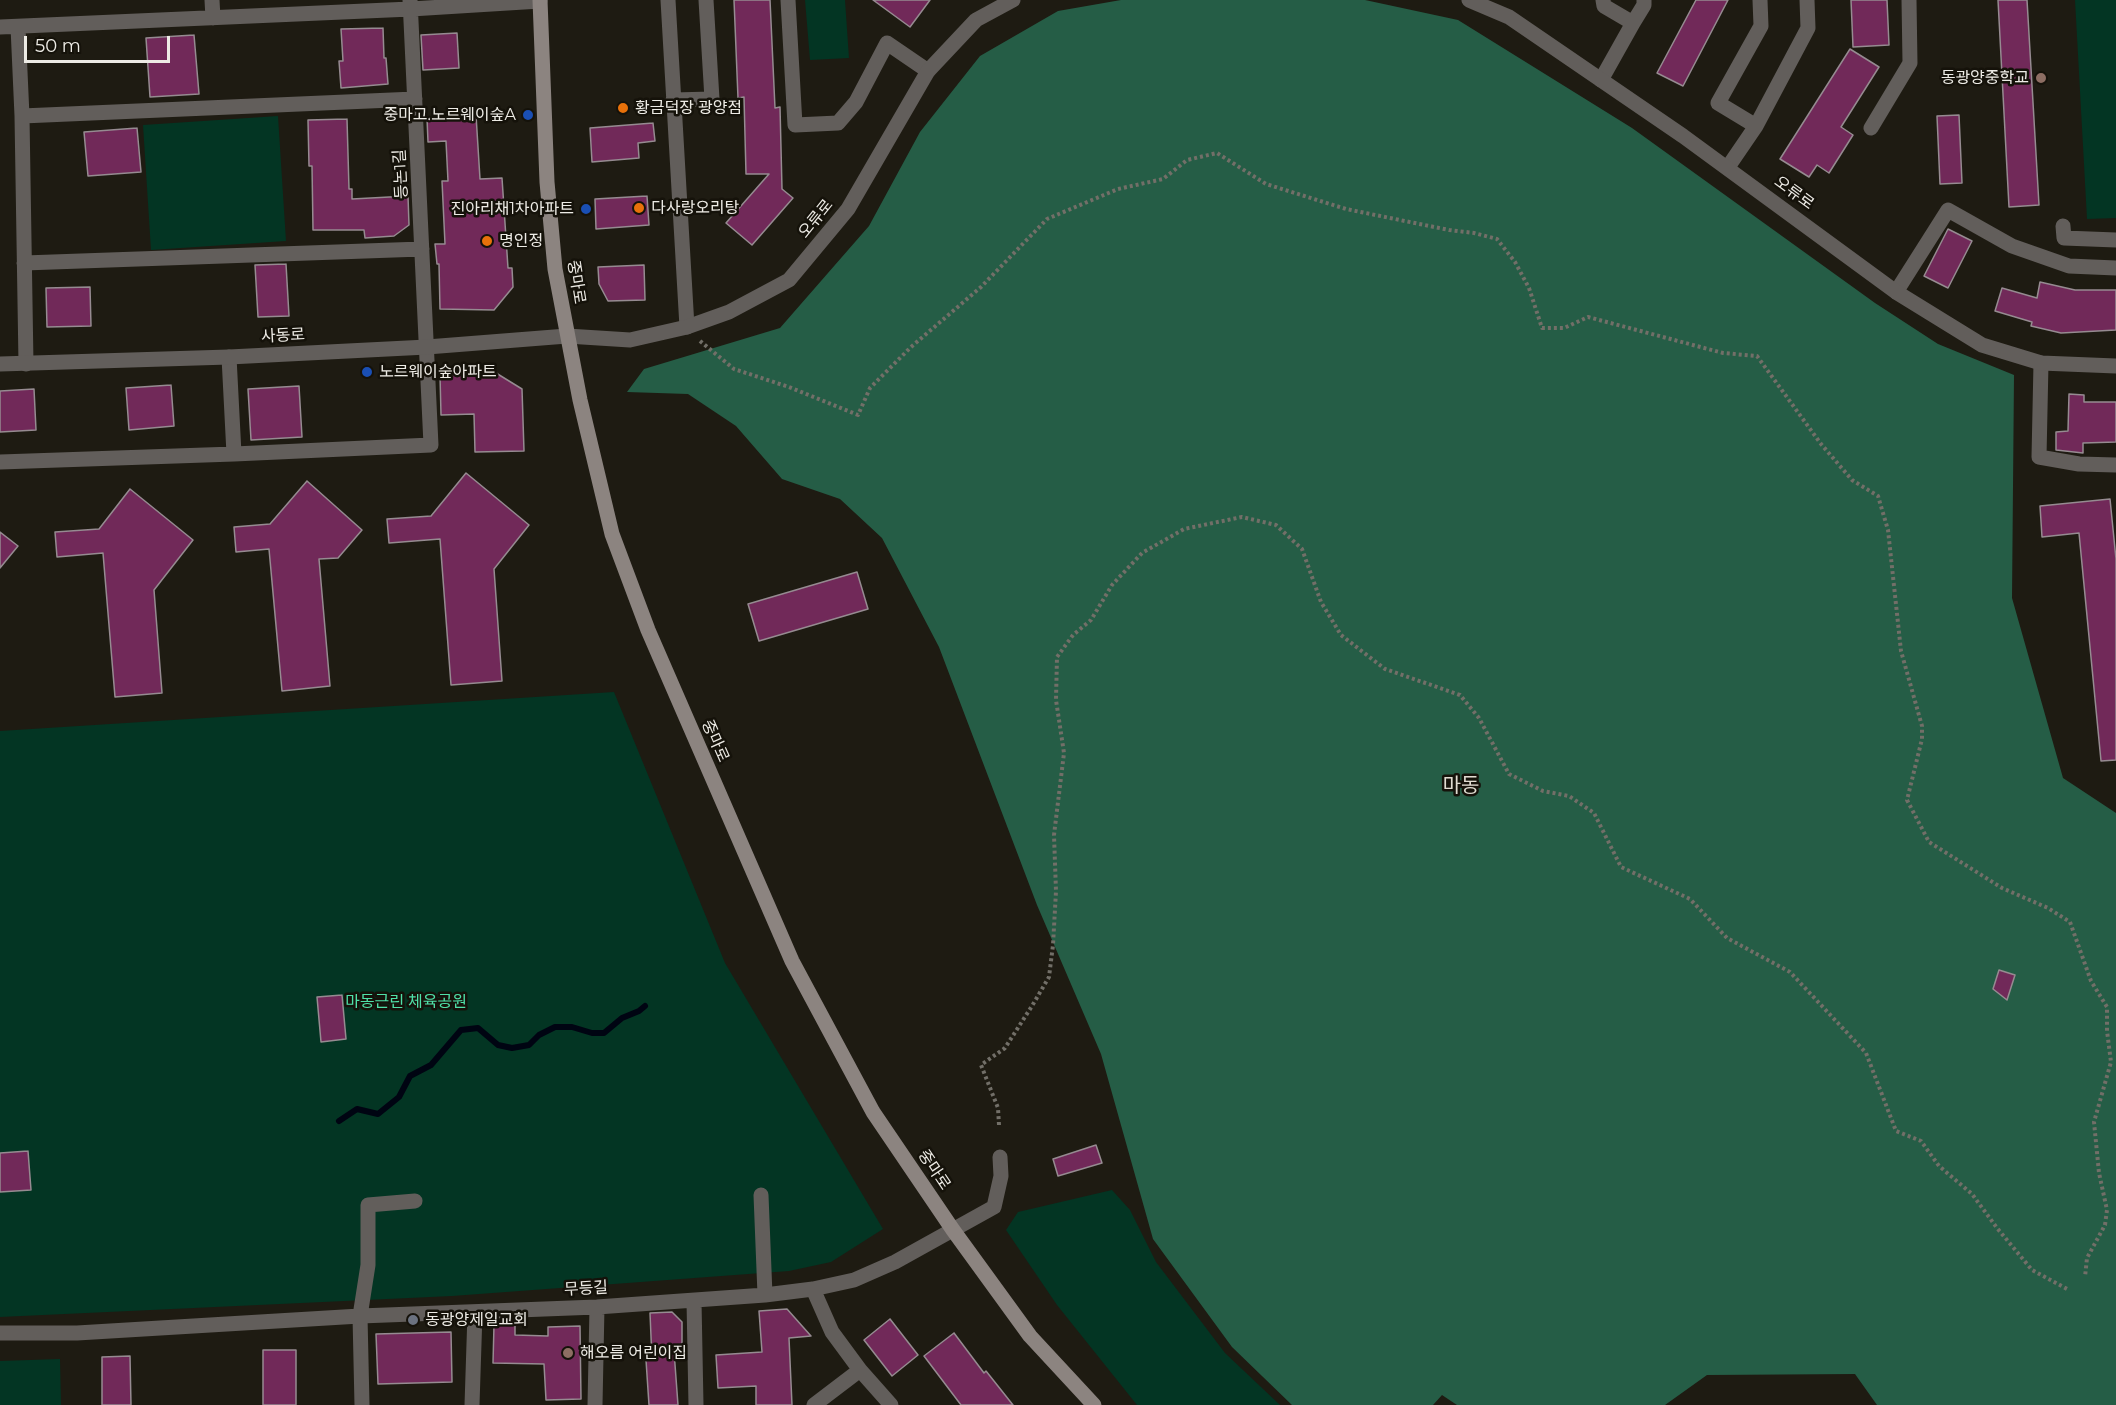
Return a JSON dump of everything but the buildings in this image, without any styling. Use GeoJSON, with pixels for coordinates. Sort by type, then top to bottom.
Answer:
{"type":"FeatureCollection","features":[{"type":"Feature","properties":{"kind":"main road","name":"중마로"},"geometry":{"type":"LineString","coordinates":[[540,1],[547,182],[555,269],[580,400],[612,534],[648,630],[792,961],[873,1112],[953,1230],[1030,1336],[1094,1405]]}},
{"type":"Feature","properties":{"kind":"street"},"geometry":{"type":"LineString","coordinates":[[212,0],[213,18]]}},
{"type":"Feature","properties":{"kind":"street"},"geometry":{"type":"LineString","coordinates":[[668,0],[687,327]]}},
{"type":"Feature","properties":{"kind":"street"},"geometry":{"type":"LineString","coordinates":[[673,100],[712,99],[706,0]]}},
{"type":"Feature","properties":{"kind":"street"},"geometry":{"type":"LineString","coordinates":[[788,0],[795,124],[838,123],[856,102],[887,43],[928,71]]}},
{"type":"Feature","properties":{"kind":"street","name":"오류로"},"geometry":{"type":"LineString","coordinates":[[567,336],[630,340],[687,327],[729,312],[789,280],[848,208],[928,71],[976,20],[1012,0]]}},
{"type":"Feature","properties":{"kind":"street","name":"오류로"},"geometry":{"type":"LineString","coordinates":[[1469,0],[1509,17],[1728,167],[1896,292],[1982,345],[2042,363],[2116,366]]}},
{"type":"Feature","properties":{"kind":"street"},"geometry":{"type":"LineString","coordinates":[[1603,0],[1604,6],[1634,23]]}},
{"type":"Feature","properties":{"kind":"street"},"geometry":{"type":"LineString","coordinates":[[1601,80],[1644,5],[1644,0]]}},
{"type":"Feature","properties":{"kind":"street"},"geometry":{"type":"LineString","coordinates":[[1756,126],[1718,103],[1761,26],[1760,0]]}},
{"type":"Feature","properties":{"kind":"street"},"geometry":{"type":"LineString","coordinates":[[1728,167],[1756,126],[1808,28],[1807,0]]}},
{"type":"Feature","properties":{"kind":"street"},"geometry":{"type":"LineString","coordinates":[[1871,128],[1910,63],[1909,0]]}},
{"type":"Feature","properties":{"kind":"street"},"geometry":{"type":"LineString","coordinates":[[0,27],[213,18],[410,4],[540,1]]}},
{"type":"Feature","properties":{"kind":"street","name":"등논1길"},"geometry":{"type":"LineString","coordinates":[[234,454],[431,445],[410,4]]}},
{"type":"Feature","properties":{"kind":"street"},"geometry":{"type":"LineString","coordinates":[[18,27],[22,116],[26,364]]}},
{"type":"Feature","properties":{"kind":"street"},"geometry":{"type":"LineString","coordinates":[[22,116],[415,99]]}},
{"type":"Feature","properties":{"kind":"street"},"geometry":{"type":"LineString","coordinates":[[1896,292],[1948,210],[2012,246],[2069,266],[2116,268]]}},
{"type":"Feature","properties":{"kind":"street"},"geometry":{"type":"LineString","coordinates":[[2063,226],[2064,238],[2116,240]]}},
{"type":"Feature","properties":{"kind":"street"},"geometry":{"type":"LineString","coordinates":[[24,263],[422,249]]}},
{"type":"Feature","properties":{"kind":"street","name":"사동로"},"geometry":{"type":"LineString","coordinates":[[0,364],[230,357],[567,336]]}},
{"type":"Feature","properties":{"kind":"street"},"geometry":{"type":"LineString","coordinates":[[0,462],[234,454],[230,357]]}},
{"type":"Feature","properties":{"kind":"street"},"geometry":{"type":"LineString","coordinates":[[2042,363],[2039,457],[2079,464],[2116,465]]}},
{"type":"Feature","properties":{"kind":"street","name":"무등길"},"geometry":{"type":"LineString","coordinates":[[0,1334],[77,1333],[360,1316],[597,1307],[813,1290],[854,1280],[895,1262],[994,1207],[1001,1176],[1000,1156]]}},
{"type":"Feature","properties":{"kind":"street"},"geometry":{"type":"LineString","coordinates":[[761,1195],[765,1295]]}},
{"type":"Feature","properties":{"kind":"street"},"geometry":{"type":"LineString","coordinates":[[362,1405],[360,1316],[368,1265],[368,1205],[415,1201]]}},
{"type":"Feature","properties":{"kind":"street"},"geometry":{"type":"LineString","coordinates":[[813,1290],[832,1332],[860,1370],[891,1405]]}},
{"type":"Feature","properties":{"kind":"street"},"geometry":{"type":"LineString","coordinates":[[694,1300],[696,1405]]}},
{"type":"Feature","properties":{"kind":"street"},"geometry":{"type":"LineString","coordinates":[[595,1405],[597,1307]]}},
{"type":"Feature","properties":{"kind":"street"},"geometry":{"type":"LineString","coordinates":[[472,1405],[475,1313]]}},
{"type":"Feature","properties":{"kind":"street"},"geometry":{"type":"LineString","coordinates":[[814,1405],[860,1370]]}},
{"type":"Feature","properties":{"kind":"path"},"geometry":{"type":"LineString","coordinates":[[687,327],[692,334],[734,369],[789,387],[858,415],[870,388],[911,346],[981,287],[1047,219],[1118,189],[1163,179],[1187,160],[1217,153],[1266,184],[1346,209],[1497,239],[1515,262],[1529,288],[1542,328],[1564,327],[1588,317],[1723,353],[1757,356],[1821,444],[1852,480],[1878,496],[1888,530],[1901,651],[1922,726],[1922,739],[1907,800],[1929,842],[2002,888],[2048,908],[2070,922],[2091,981],[2107,1007],[2111,1062],[2094,1122],[2099,1173],[2107,1210],[2105,1225],[2087,1258],[2085,1277]]}},
{"type":"Feature","properties":{"kind":"path"},"geometry":{"type":"LineString","coordinates":[[999,1125],[998,1108],[981,1065],[1005,1048],[1049,978],[1056,891],[1054,835],[1064,753],[1056,700],[1057,657],[1073,635],[1091,620],[1112,585],[1142,553],[1184,529],[1242,517],[1276,525],[1302,549],[1321,602],[1341,634],[1384,669],[1460,695],[1479,718],[1509,774],[1543,791],[1569,796],[1594,813],[1621,867],[1690,899],[1727,939],[1790,972],[1866,1053],[1896,1131],[1921,1141],[1939,1166],[1972,1194],[2032,1270],[2069,1290]]}},
{"type":"Feature","properties":{"kind":"green space"},"geometry":{"type":"Polygon","coordinates":[[[805,0],[845,0],[849,58],[810,60],[805,0]]]}},
{"type":"Feature","properties":{"kind":"green space"},"geometry":{"type":"Polygon","coordinates":[[[1121,0],[1365,0],[1458,20],[1632,128],[1875,303],[1938,344],[2014,375],[2012,598],[2063,778],[2116,813],[2116,1405],[1877,1405],[1855,1374],[1707,1375],[1665,1405],[1457,1405],[1442,1395],[1433,1405],[1292,1405],[1232,1347],[1153,1239],[1101,1054],[1037,905],[939,647],[882,538],[840,499],[782,479],[736,426],[688,394],[627,392],[644,369],[780,328],[869,226],[920,132],[980,56],[1058,11],[1121,0]]]}},
{"type":"Feature","properties":{"kind":"green space"},"geometry":{"type":"Polygon","coordinates":[[[2075,0],[2116,0],[2116,218],[2087,219],[2075,0]]]}},
{"type":"Feature","properties":{"kind":"green space"},"geometry":{"type":"Polygon","coordinates":[[[278,116],[286,241],[151,250],[143,125],[278,116]]]}},
{"type":"Feature","properties":{"kind":"green space","name":"마동근린 체육공원"},"geometry":{"type":"Polygon","coordinates":[[[614,692],[725,963],[883,1229],[831,1262],[789,1271],[452,1296],[0,1317],[0,731],[614,692]]]}},
{"type":"Feature","properties":{"kind":"green space"},"geometry":{"type":"Polygon","coordinates":[[[1112,1190],[1130,1210],[1156,1262],[1225,1353],[1280,1405],[1137,1405],[1057,1305],[1006,1230],[1018,1212],[1112,1190]]]}},
{"type":"Feature","properties":{"kind":"green space"},"geometry":{"type":"Polygon","coordinates":[[[60,1359],[61,1405],[0,1405],[0,1361],[60,1359]]]}},
{"type":"Feature","properties":{"kind":"waterway"},"geometry":{"type":"LineString","coordinates":[[339,1121],[357,1109],[378,1114],[399,1097],[410,1076],[431,1065],[461,1030],[478,1028],[498,1045],[512,1048],[529,1045],[539,1035],[555,1027],[572,1027],[592,1033],[604,1033],[622,1018],[645,1006]]}},
{"type":"Feature","properties":{"kind":"place","name":"동광양중학교"},"geometry":{"type":"Point","coordinates":[2041,78]}},
{"type":"Feature","properties":{"kind":"place","name":"황금덕장 광양점"},"geometry":{"type":"Point","coordinates":[623,108]}},
{"type":"Feature","properties":{"kind":"place","name":"중마고.노르웨이숲A"},"geometry":{"type":"Point","coordinates":[528,115]}},
{"type":"Feature","properties":{"kind":"place","name":"다사랑오리탕"},"geometry":{"type":"Point","coordinates":[639,208]}},
{"type":"Feature","properties":{"kind":"place","name":"진아리채1차아파트"},"geometry":{"type":"Point","coordinates":[586,209]}},
{"type":"Feature","properties":{"kind":"place","name":"명인정"},"geometry":{"type":"Point","coordinates":[487,241]}},
{"type":"Feature","properties":{"kind":"place","name":"노르웨이숲아파트"},"geometry":{"type":"Point","coordinates":[367,372]}},
{"type":"Feature","properties":{"kind":"place","name":"동광양제일교회"},"geometry":{"type":"Point","coordinates":[413,1320]}},
{"type":"Feature","properties":{"kind":"place","name":"해오름 어린이집"},"geometry":{"type":"Point","coordinates":[568,1353]}},
{"type":"Feature","properties":{"kind":"district","name":"마동"},"geometry":{"type":"Point","coordinates":[1461,786]}}]}
